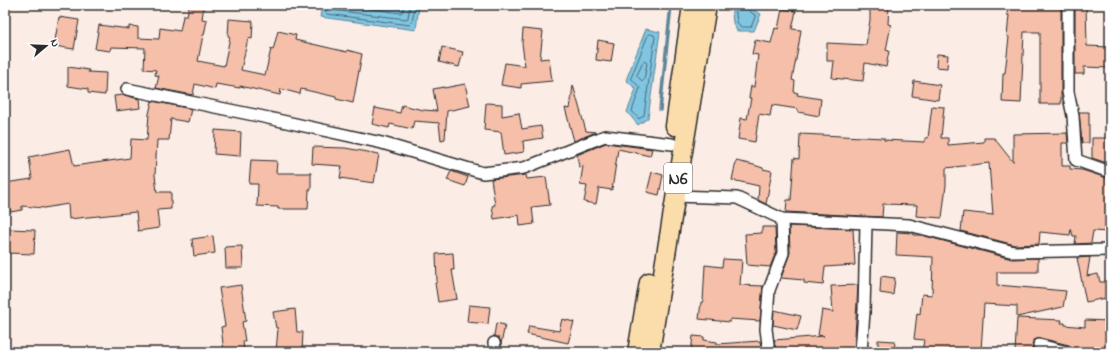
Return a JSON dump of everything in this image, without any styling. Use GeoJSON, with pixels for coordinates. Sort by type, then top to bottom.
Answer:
{"type":"FeatureCollection","features":[{"type":"Feature","properties":{"kind":"highway","name":"N6"},"geometry":{"type":"LineString","coordinates":[[637,352],[672,144],[692,5]]}},
{"type":"Feature","properties":{"kind":"highway","name":"N6"},"geometry":{"type":"LineString","coordinates":[[650,352],[707,5]]}},
{"type":"Feature","properties":{"kind":"street"},"geometry":{"type":"LineString","coordinates":[[1068,5],[1068,92],[1073,116],[1076,160],[1110,172]]}},
{"type":"Feature","properties":{"kind":"street"},"geometry":{"type":"LineString","coordinates":[[127,89],[382,143],[483,173],[524,168],[605,136],[672,144]]}},
{"type":"Feature","properties":{"kind":"street"},"geometry":{"type":"LineString","coordinates":[[676,196],[737,198],[782,219],[909,225],[1014,252],[1110,250]]}},
{"type":"Feature","properties":{"kind":"street"},"geometry":{"type":"LineString","coordinates":[[770,352],[766,329],[768,290],[783,253],[782,219]]}},
{"type":"Feature","properties":{"kind":"street"},"geometry":{"type":"LineString","coordinates":[[861,352],[864,312],[866,223]]}},
{"type":"Feature","properties":{"kind":"street"},"geometry":{"type":"LineString","coordinates":[[1039,345],[1067,352]]}},
{"type":"Feature","properties":{"kind":"water"},"geometry":{"type":"Polygon","coordinates":[[[322,5],[419,5],[416,30],[320,17],[322,5]]]}},
{"type":"Feature","properties":{"kind":"water"},"geometry":{"type":"Polygon","coordinates":[[[731,5],[753,5],[752,9],[761,14],[754,31],[737,31],[733,23],[731,5]]]}},
{"type":"Feature","properties":{"kind":"water"},"geometry":{"type":"Polygon","coordinates":[[[646,29],[660,32],[648,118],[638,125],[627,112],[636,89],[626,80],[646,29]]]}},
{"type":"Feature","properties":{"kind":"building"},"geometry":{"type":"Polygon","coordinates":[[[189,5],[204,5],[202,19],[207,20],[198,61],[224,66],[230,37],[228,36],[229,19],[253,21],[252,39],[248,38],[241,70],[265,75],[271,49],[273,50],[278,31],[296,35],[295,40],[362,54],[353,103],[336,99],[336,97],[301,89],[300,94],[281,89],[280,95],[240,86],[240,88],[216,84],[215,89],[195,84],[193,95],[156,88],[159,76],[155,75],[156,70],[144,69],[145,48],[111,47],[110,51],[95,49],[99,25],[129,29],[129,26],[138,27],[138,38],[159,39],[160,28],[180,31],[183,16],[187,16],[189,5]]]}},
{"type":"Feature","properties":{"kind":"building"},"geometry":{"type":"Polygon","coordinates":[[[870,5],[889,5],[888,24],[891,25],[886,50],[889,51],[886,67],[865,63],[863,81],[832,78],[834,61],[827,61],[827,43],[866,45],[870,20],[870,5]]]}},
{"type":"Feature","properties":{"kind":"building"},"geometry":{"type":"Polygon","coordinates":[[[1008,5],[1061,5],[1061,104],[1040,104],[1040,32],[1024,32],[1021,103],[1002,102],[1003,73],[1005,73],[1009,37],[1007,37],[1009,15],[1007,15],[1008,5]]]}},
{"type":"Feature","properties":{"kind":"building"},"geometry":{"type":"Polygon","coordinates":[[[1075,5],[1086,5],[1087,46],[1110,47],[1110,68],[1084,67],[1084,74],[1075,74],[1075,5]]]}},
{"type":"Feature","properties":{"kind":"building"},"geometry":{"type":"Polygon","coordinates":[[[782,9],[796,11],[792,29],[801,30],[792,80],[795,81],[794,92],[798,93],[797,95],[821,99],[819,116],[798,112],[798,109],[772,105],[770,116],[759,114],[755,142],[738,139],[741,118],[747,119],[751,98],[749,98],[751,86],[754,87],[758,55],[752,54],[755,40],[771,43],[775,28],[778,29],[782,9]]]}},
{"type":"Feature","properties":{"kind":"building"},"geometry":{"type":"Polygon","coordinates":[[[59,17],[79,20],[74,49],[54,46],[59,17]]]}},
{"type":"Feature","properties":{"kind":"building"},"geometry":{"type":"Polygon","coordinates":[[[523,29],[543,31],[540,59],[549,58],[552,81],[521,84],[521,88],[501,85],[505,63],[525,66],[522,43],[523,29]]]}},
{"type":"Feature","properties":{"kind":"building"},"geometry":{"type":"Polygon","coordinates":[[[598,40],[614,43],[611,62],[596,60],[598,40]]]}},
{"type":"Feature","properties":{"kind":"building"},"geometry":{"type":"Polygon","coordinates":[[[442,47],[463,52],[459,67],[439,62],[442,47]]]}},
{"type":"Feature","properties":{"kind":"building"},"geometry":{"type":"Polygon","coordinates":[[[937,54],[948,55],[947,68],[936,67],[937,54]]]}},
{"type":"Feature","properties":{"kind":"building"},"geometry":{"type":"Polygon","coordinates":[[[68,67],[89,70],[88,72],[106,73],[105,95],[88,93],[88,89],[68,86],[68,67]]]}},
{"type":"Feature","properties":{"kind":"building"},"geometry":{"type":"Polygon","coordinates":[[[914,81],[940,85],[938,100],[912,96],[914,81]]]}},
{"type":"Feature","properties":{"kind":"building"},"geometry":{"type":"Polygon","coordinates":[[[465,84],[470,106],[447,111],[445,139],[441,140],[439,123],[414,121],[412,129],[390,124],[389,128],[372,124],[375,108],[400,113],[402,105],[423,110],[437,111],[433,89],[465,84]]]}},
{"type":"Feature","properties":{"kind":"building"},"geometry":{"type":"Polygon","coordinates":[[[573,85],[586,131],[596,132],[574,141],[565,108],[570,109],[573,85]]]}},
{"type":"Feature","properties":{"kind":"building"},"geometry":{"type":"Polygon","coordinates":[[[124,95],[139,99],[140,108],[116,111],[114,96],[124,95]]]}},
{"type":"Feature","properties":{"kind":"building"},"geometry":{"type":"Polygon","coordinates":[[[152,101],[191,109],[188,122],[171,119],[169,140],[157,140],[155,175],[157,192],[171,192],[171,209],[157,210],[159,228],[138,231],[136,212],[69,219],[68,204],[44,208],[22,206],[22,210],[10,212],[10,209],[5,209],[5,183],[32,179],[29,157],[70,149],[74,166],[130,158],[131,139],[147,140],[149,114],[152,101]]]}},
{"type":"Feature","properties":{"kind":"building"},"geometry":{"type":"Polygon","coordinates":[[[486,103],[502,104],[502,116],[519,113],[522,129],[541,126],[543,138],[523,141],[524,152],[504,155],[501,132],[484,130],[486,103]]]}},
{"type":"Feature","properties":{"kind":"building"},"geometry":{"type":"Polygon","coordinates":[[[932,106],[944,107],[941,138],[948,138],[948,145],[984,142],[984,138],[994,138],[1013,162],[1013,134],[1067,133],[1068,143],[1062,143],[1062,166],[1070,166],[1070,169],[1082,170],[1110,179],[1110,213],[1108,232],[1093,231],[1091,243],[1075,244],[1076,236],[1073,236],[1071,229],[1070,235],[1040,232],[1039,244],[1015,245],[961,231],[963,212],[993,215],[989,163],[946,168],[946,185],[942,218],[916,216],[917,205],[883,204],[882,217],[786,212],[787,200],[791,200],[794,158],[799,159],[800,134],[884,138],[884,140],[925,142],[925,138],[928,138],[932,106]]]}},
{"type":"Feature","properties":{"kind":"building"},"geometry":{"type":"Polygon","coordinates":[[[1079,112],[1089,112],[1089,143],[1082,143],[1079,112]]]}},
{"type":"Feature","properties":{"kind":"building"},"geometry":{"type":"Polygon","coordinates":[[[215,130],[241,132],[240,156],[214,154],[215,130]]]}},
{"type":"Feature","properties":{"kind":"building"},"geometry":{"type":"Polygon","coordinates":[[[1092,138],[1107,138],[1107,163],[1092,158],[1092,138]]]}},
{"type":"Feature","properties":{"kind":"building"},"geometry":{"type":"Polygon","coordinates":[[[606,143],[652,149],[650,156],[618,149],[612,190],[599,188],[596,204],[584,202],[587,186],[580,185],[583,166],[579,167],[577,155],[606,143]]]}},
{"type":"Feature","properties":{"kind":"building"},"geometry":{"type":"Polygon","coordinates":[[[313,147],[345,148],[379,154],[374,183],[340,178],[342,166],[312,164],[313,147]]]}},
{"type":"Feature","properties":{"kind":"building"},"geometry":{"type":"Polygon","coordinates":[[[251,160],[277,161],[276,173],[311,173],[311,190],[309,190],[308,209],[278,209],[278,207],[257,206],[258,184],[249,184],[251,160]]]}},
{"type":"Feature","properties":{"kind":"building"},"geometry":{"type":"Polygon","coordinates":[[[736,161],[772,171],[766,204],[758,200],[759,186],[732,180],[736,161]]]}},
{"type":"Feature","properties":{"kind":"building"},"geometry":{"type":"Polygon","coordinates":[[[451,171],[468,177],[465,186],[447,180],[451,171]]]}},
{"type":"Feature","properties":{"kind":"building"},"geometry":{"type":"Polygon","coordinates":[[[652,172],[663,175],[659,195],[647,192],[652,172]]]}},
{"type":"Feature","properties":{"kind":"building"},"geometry":{"type":"Polygon","coordinates":[[[526,175],[527,179],[546,177],[550,205],[532,207],[534,224],[520,226],[519,215],[494,219],[492,206],[495,205],[491,179],[526,175]]]}},
{"type":"Feature","properties":{"kind":"building"},"geometry":{"type":"Polygon","coordinates":[[[789,226],[853,229],[855,265],[825,267],[823,285],[804,283],[804,280],[781,278],[790,253],[789,226]]]}},
{"type":"Feature","properties":{"kind":"building"},"geometry":{"type":"Polygon","coordinates":[[[762,227],[775,227],[776,252],[770,267],[747,265],[745,234],[762,233],[762,227]]]}},
{"type":"Feature","properties":{"kind":"building"},"geometry":{"type":"Polygon","coordinates":[[[9,229],[35,230],[34,254],[7,253],[9,229]]]}},
{"type":"Feature","properties":{"kind":"building"},"geometry":{"type":"Polygon","coordinates":[[[897,232],[913,233],[914,235],[921,235],[1012,259],[1038,258],[1038,272],[997,272],[997,285],[1066,291],[1063,307],[1017,317],[1017,306],[984,304],[981,351],[945,350],[945,352],[922,352],[924,340],[914,339],[917,313],[920,314],[922,294],[932,295],[933,257],[896,255],[897,232]]]}},
{"type":"Feature","properties":{"kind":"building"},"geometry":{"type":"Polygon","coordinates":[[[213,236],[215,253],[194,256],[192,239],[213,236]]]}},
{"type":"Feature","properties":{"kind":"building"},"geometry":{"type":"Polygon","coordinates":[[[242,246],[243,268],[226,268],[225,247],[242,246]]]}},
{"type":"Feature","properties":{"kind":"building"},"geometry":{"type":"Polygon","coordinates":[[[453,253],[454,270],[452,270],[457,299],[438,302],[435,283],[437,282],[436,254],[453,253]]]}},
{"type":"Feature","properties":{"kind":"building"},"geometry":{"type":"Polygon","coordinates":[[[1090,257],[1087,276],[1098,274],[1100,282],[1110,282],[1110,297],[1086,302],[1077,258],[1090,257]]]}},
{"type":"Feature","properties":{"kind":"building"},"geometry":{"type":"Polygon","coordinates":[[[723,259],[742,260],[740,285],[763,286],[760,321],[730,319],[730,322],[699,319],[701,302],[703,302],[705,265],[722,267],[723,259]]]}},
{"type":"Feature","properties":{"kind":"building"},"geometry":{"type":"Polygon","coordinates":[[[881,276],[895,278],[893,295],[880,293],[881,276]]]}},
{"type":"Feature","properties":{"kind":"building"},"geometry":{"type":"Polygon","coordinates":[[[241,285],[246,321],[242,322],[245,341],[243,341],[244,352],[224,352],[221,327],[225,326],[219,288],[241,285]]]}},
{"type":"Feature","properties":{"kind":"building"},"geometry":{"type":"Polygon","coordinates":[[[858,285],[854,352],[776,352],[774,340],[824,336],[818,335],[822,310],[833,312],[831,286],[858,285]]]}},
{"type":"Feature","properties":{"kind":"building"},"geometry":{"type":"Polygon","coordinates":[[[469,305],[490,307],[488,324],[467,322],[469,305]]]}},
{"type":"Feature","properties":{"kind":"building"},"geometry":{"type":"Polygon","coordinates":[[[295,309],[297,332],[303,332],[302,352],[276,352],[278,328],[276,328],[273,312],[295,309]]]}},
{"type":"Feature","properties":{"kind":"building"},"geometry":{"type":"Polygon","coordinates":[[[774,310],[801,316],[797,330],[773,325],[774,310]]]}},
{"type":"Feature","properties":{"kind":"building"},"geometry":{"type":"Polygon","coordinates":[[[1017,318],[1062,320],[1061,323],[1065,323],[1065,325],[1085,327],[1085,320],[1110,321],[1109,352],[1074,352],[1072,347],[1069,345],[1040,338],[1034,340],[1032,344],[1034,350],[1038,352],[1015,352],[1017,318]]]}},
{"type":"Feature","properties":{"kind":"building"},"geometry":{"type":"Polygon","coordinates":[[[562,319],[574,322],[568,343],[527,334],[529,326],[559,331],[562,319]]]}},
{"type":"Feature","properties":{"kind":"building"},"geometry":{"type":"Polygon","coordinates":[[[496,323],[505,325],[501,344],[499,338],[494,336],[496,323]]]}},
{"type":"Feature","properties":{"kind":"building"},"geometry":{"type":"Polygon","coordinates":[[[693,336],[704,337],[704,340],[717,342],[717,344],[760,341],[762,352],[691,352],[693,336]]]}},
{"type":"Feature","properties":{"kind":"building"},"geometry":{"type":"Polygon","coordinates":[[[878,340],[895,341],[894,352],[878,352],[878,340]]]}},
{"type":"Feature","properties":{"kind":"waterway"},"geometry":{"type":"LineString","coordinates":[[660,110],[671,5]]}}]}
